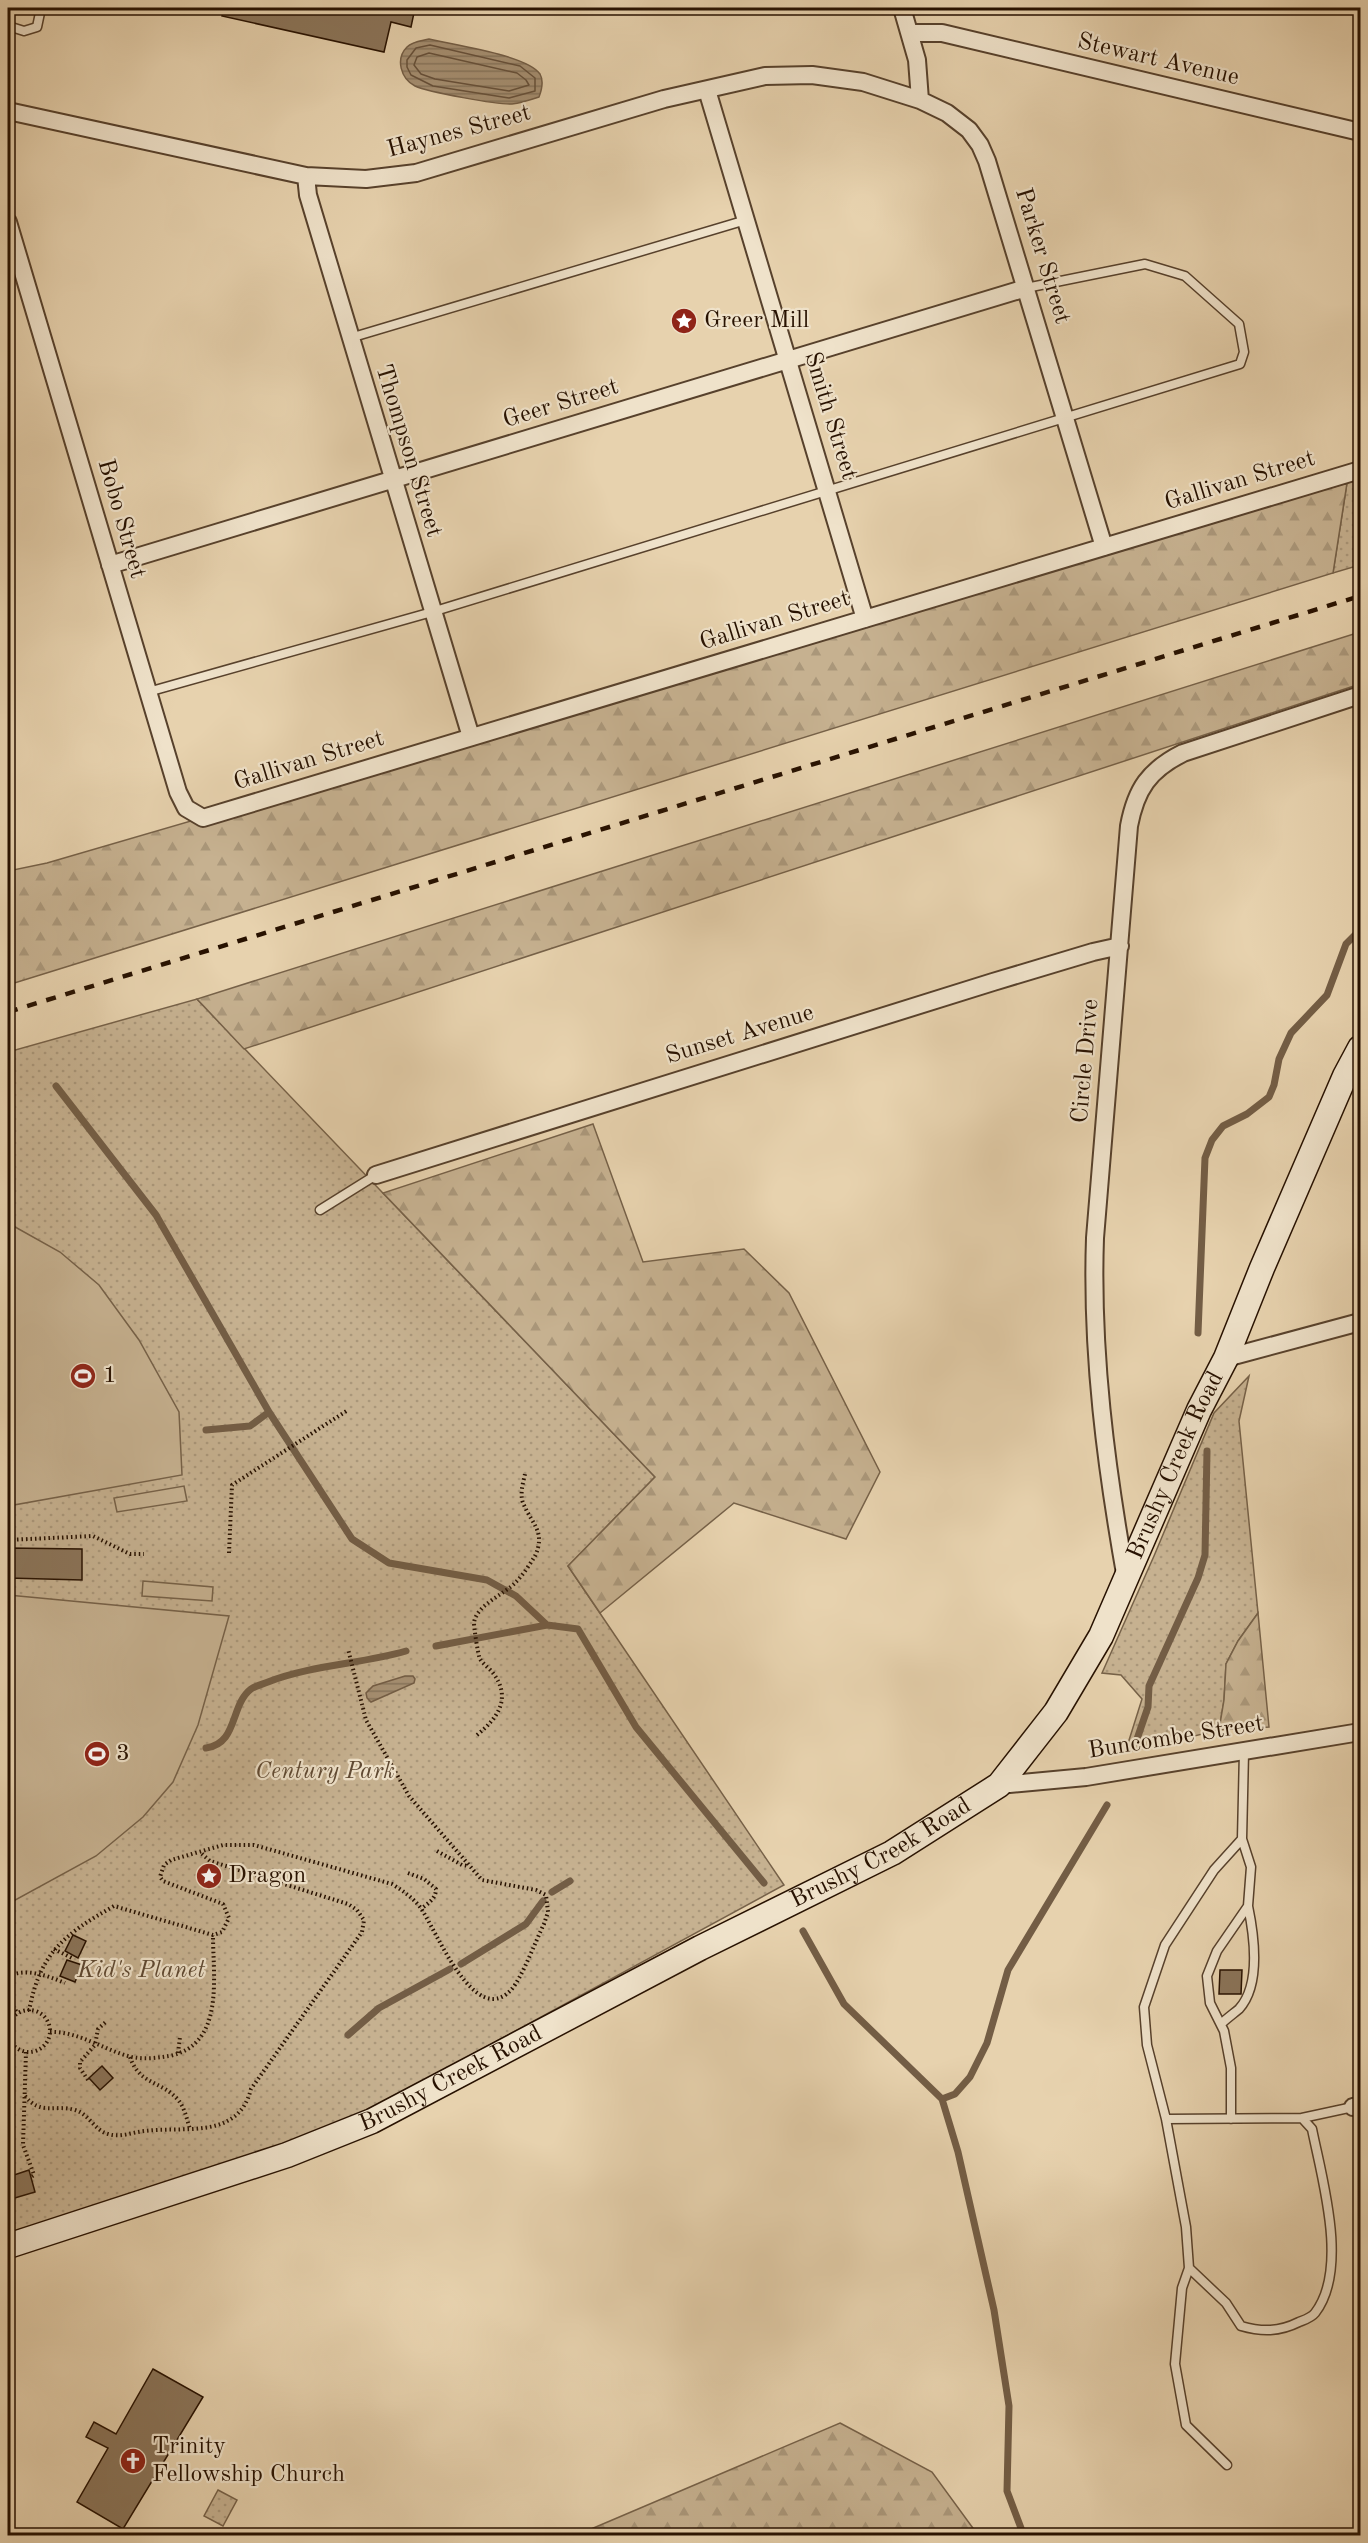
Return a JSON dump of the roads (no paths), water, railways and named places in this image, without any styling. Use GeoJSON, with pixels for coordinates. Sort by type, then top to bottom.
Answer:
{"type":"FeatureCollection","features":[{"type":"Feature","properties":{"kind":"street"},"geometry":{"type":"LineString","coordinates":[[902,8],[917,60],[920,100]]}},
{"type":"Feature","properties":{"kind":"street","name":"Stewart Avenue"},"geometry":{"type":"LineString","coordinates":[[910,33],[942,33],[1360,132]]}},
{"type":"Feature","properties":{"kind":"street","name":"Haynes Street"},"geometry":{"type":"LineString","coordinates":[[8,111],[306,176],[366,179],[416,172],[664,99],[765,76],[812,75],[863,82],[920,100]]}},
{"type":"Feature","properties":{"kind":"street","name":"Smith Street"},"geometry":{"type":"LineString","coordinates":[[707,90],[866,619]]}},
{"type":"Feature","properties":{"kind":"street","name":"Parker Street"},"geometry":{"type":"LineString","coordinates":[[920,100],[957,119],[980,145],[1026,288],[1104,547]]}},
{"type":"Feature","properties":{"kind":"street","name":"Thompson Street"},"geometry":{"type":"LineString","coordinates":[[306,176],[308,195],[350,339],[471,737]]}},
{"type":"Feature","properties":{"kind":"street","name":"Bobo Street"},"geometry":{"type":"LineString","coordinates":[[8,222],[178,792],[186,808],[203,818]]}},
{"type":"Feature","properties":{"kind":"street","name":"Geer Street"},"geometry":{"type":"LineString","coordinates":[[110,565],[1026,288]]}},
{"type":"Feature","properties":{"kind":"street","name":"Gallivan Street"},"geometry":{"type":"LineString","coordinates":[[203,818],[1360,470]]}},
{"type":"Feature","properties":{"kind":"street","name":"Circle Drive"},"geometry":{"type":"LineString","coordinates":[[1126,1580],[1110,1490],[1093,1297],[1095,1238],[1129,826],[1136,797],[1155,771],[1167,761],[1183,753],[1360,695]]}},
{"type":"Feature","properties":{"kind":"street","name":"Sunset Avenue"},"geometry":{"type":"LineString","coordinates":[[376,1175],[993,982],[1120,946]]}},
{"type":"Feature","properties":{"kind":"street","name":"Brushy Creek Road"},"geometry":{"type":"LineString","coordinates":[[8,2246],[267,2162],[327,2141],[372,2121],[700,1948],[892,1853],[999,1785],[1072,1688],[1101,1636],[1199,1410],[1226,1358],[1271,1246],[1345,1076],[1360,1048]]}},
{"type":"Feature","properties":{"kind":"street"},"geometry":{"type":"LineString","coordinates":[[1226,1358],[1360,1322]]}},
{"type":"Feature","properties":{"kind":"street","name":"Buncombe Street"},"geometry":{"type":"LineString","coordinates":[[999,1785],[1086,1777],[1360,1732]]}},
{"type":"Feature","properties":{"kind":"lane"},"geometry":{"type":"LineString","coordinates":[[8,26],[24,31],[37,27],[41,8]]}},
{"type":"Feature","properties":{"kind":"lane"},"geometry":{"type":"LineString","coordinates":[[350,339],[746,220]]}},
{"type":"Feature","properties":{"kind":"lane"},"geometry":{"type":"LineString","coordinates":[[148,692],[432,612],[1240,364],[1244,352],[1239,324],[1185,276],[1145,264],[1026,288]]}},
{"type":"Feature","properties":{"kind":"lane"},"geometry":{"type":"LineString","coordinates":[[320,1210],[376,1175]]}},
{"type":"Feature","properties":{"kind":"lane"},"geometry":{"type":"LineString","coordinates":[[1221,2024],[1239,2008],[1248,1994],[1254,1966],[1255,1936],[1248,1906],[1251,1867],[1242,1839],[1244,1752]]}},
{"type":"Feature","properties":{"kind":"lane"},"geometry":{"type":"LineString","coordinates":[[1227,2465],[1186,2425],[1174,2364],[1182,2288],[1189,2268],[1186,2227],[1166,2119],[1147,2045],[1144,2007],[1165,1945],[1214,1870],[1242,1839]]}},
{"type":"Feature","properties":{"kind":"lane"},"geometry":{"type":"LineString","coordinates":[[1231,2119],[1231,2068],[1224,2031],[1210,2003],[1207,1976],[1216,1951],[1248,1906]]}},
{"type":"Feature","properties":{"kind":"lane"},"geometry":{"type":"LineString","coordinates":[[1166,2119],[1302,2118],[1357,2106]]}},
{"type":"Feature","properties":{"kind":"lane"},"geometry":{"type":"LineString","coordinates":[[1189,2268],[1226,2302],[1241,2326],[1260,2332],[1287,2328],[1314,2315],[1327,2289],[1333,2237],[1312,2129],[1302,2118]]}},
{"type":"Feature","properties":{"kind":"water"},"geometry":{"type":"Polygon","coordinates":[[[429,39],[521,61],[540,74],[542,88],[539,97],[519,103],[504,104],[448,95],[415,86],[403,74],[401,57],[409,45],[429,39]]]}},
{"type":"Feature","properties":{"kind":"water"},"geometry":{"type":"Polygon","coordinates":[[[405,1676],[413,1676],[414,1683],[371,1702],[367,1698],[366,1693],[373,1686],[405,1676]]]}},
{"type":"Feature","properties":{"kind":"waterway"},"geometry":{"type":"LineString","coordinates":[[1198,1333],[1205,1158],[1212,1140],[1223,1126],[1247,1114],[1269,1097],[1279,1059],[1291,1033],[1327,995],[1346,944],[1360,930]]}},
{"type":"Feature","properties":{"kind":"waterway"},"geometry":{"type":"LineString","coordinates":[[8,982],[11,985]]}},
{"type":"Feature","properties":{"kind":"waterway"},"geometry":{"type":"LineString","coordinates":[[56,1086],[156,1215],[269,1412],[352,1539],[389,1563],[487,1580],[516,1596],[547,1625],[578,1629],[636,1727],[764,1883]]}},
{"type":"Feature","properties":{"kind":"waterway"},"geometry":{"type":"LineString","coordinates":[[206,1430],[250,1426],[269,1412]]}},
{"type":"Feature","properties":{"kind":"waterway"},"geometry":{"type":"LineString","coordinates":[[1136,1742],[1148,1707],[1149,1686],[1198,1578],[1205,1555],[1207,1451]]}},
{"type":"Feature","properties":{"kind":"waterway"},"geometry":{"type":"LineString","coordinates":[[436,1646],[547,1625]]}},
{"type":"Feature","properties":{"kind":"waterway"},"geometry":{"type":"LineString","coordinates":[[206,1748],[224,1739],[244,1696],[255,1687],[285,1676],[406,1651]]}},
{"type":"Feature","properties":{"kind":"waterway"},"geometry":{"type":"LineString","coordinates":[[942,2099],[955,2094],[970,2077],[987,2043],[1008,1970],[1107,1805]]}},
{"type":"Feature","properties":{"kind":"waterway"},"geometry":{"type":"LineString","coordinates":[[552,1892],[570,1881]]}},
{"type":"Feature","properties":{"kind":"waterway"},"geometry":{"type":"LineString","coordinates":[[461,1964],[526,1924],[543,1901]]}},
{"type":"Feature","properties":{"kind":"waterway"},"geometry":{"type":"LineString","coordinates":[[803,1931],[844,2004],[942,2099],[958,2152],[994,2310],[1009,2406],[1007,2491],[1024,2536]]}},
{"type":"Feature","properties":{"kind":"waterway"},"geometry":{"type":"LineString","coordinates":[[348,2035],[379,2008],[450,1969]]}},
{"type":"Feature","properties":{"kind":"railway"},"geometry":{"type":"LineString","coordinates":[[8,1012],[1360,596]]}},
{"type":"Feature","properties":{"kind":"place","name":"Greer Mill"},"geometry":{"type":"Point","coordinates":[684,321]}},
{"type":"Feature","properties":{"kind":"place","name":"1"},"geometry":{"type":"Point","coordinates":[83,1376]}},
{"type":"Feature","properties":{"kind":"place","name":"3"},"geometry":{"type":"Point","coordinates":[97,1754]}},
{"type":"Feature","properties":{"kind":"place","name":"Dragon"},"geometry":{"type":"Point","coordinates":[209,1876]}},
{"type":"Feature","properties":{"kind":"place","name":"Trinity Fellowship Church"},"geometry":{"type":"Point","coordinates":[133,2461]}},
{"type":"Feature","properties":{"kind":"park label","name":"Century Park"},"geometry":{"type":"Point","coordinates":[325,1772]}},
{"type":"Feature","properties":{"kind":"park label","name":"Kid's Planet"},"geometry":{"type":"Point","coordinates":[141,1971]}}]}
